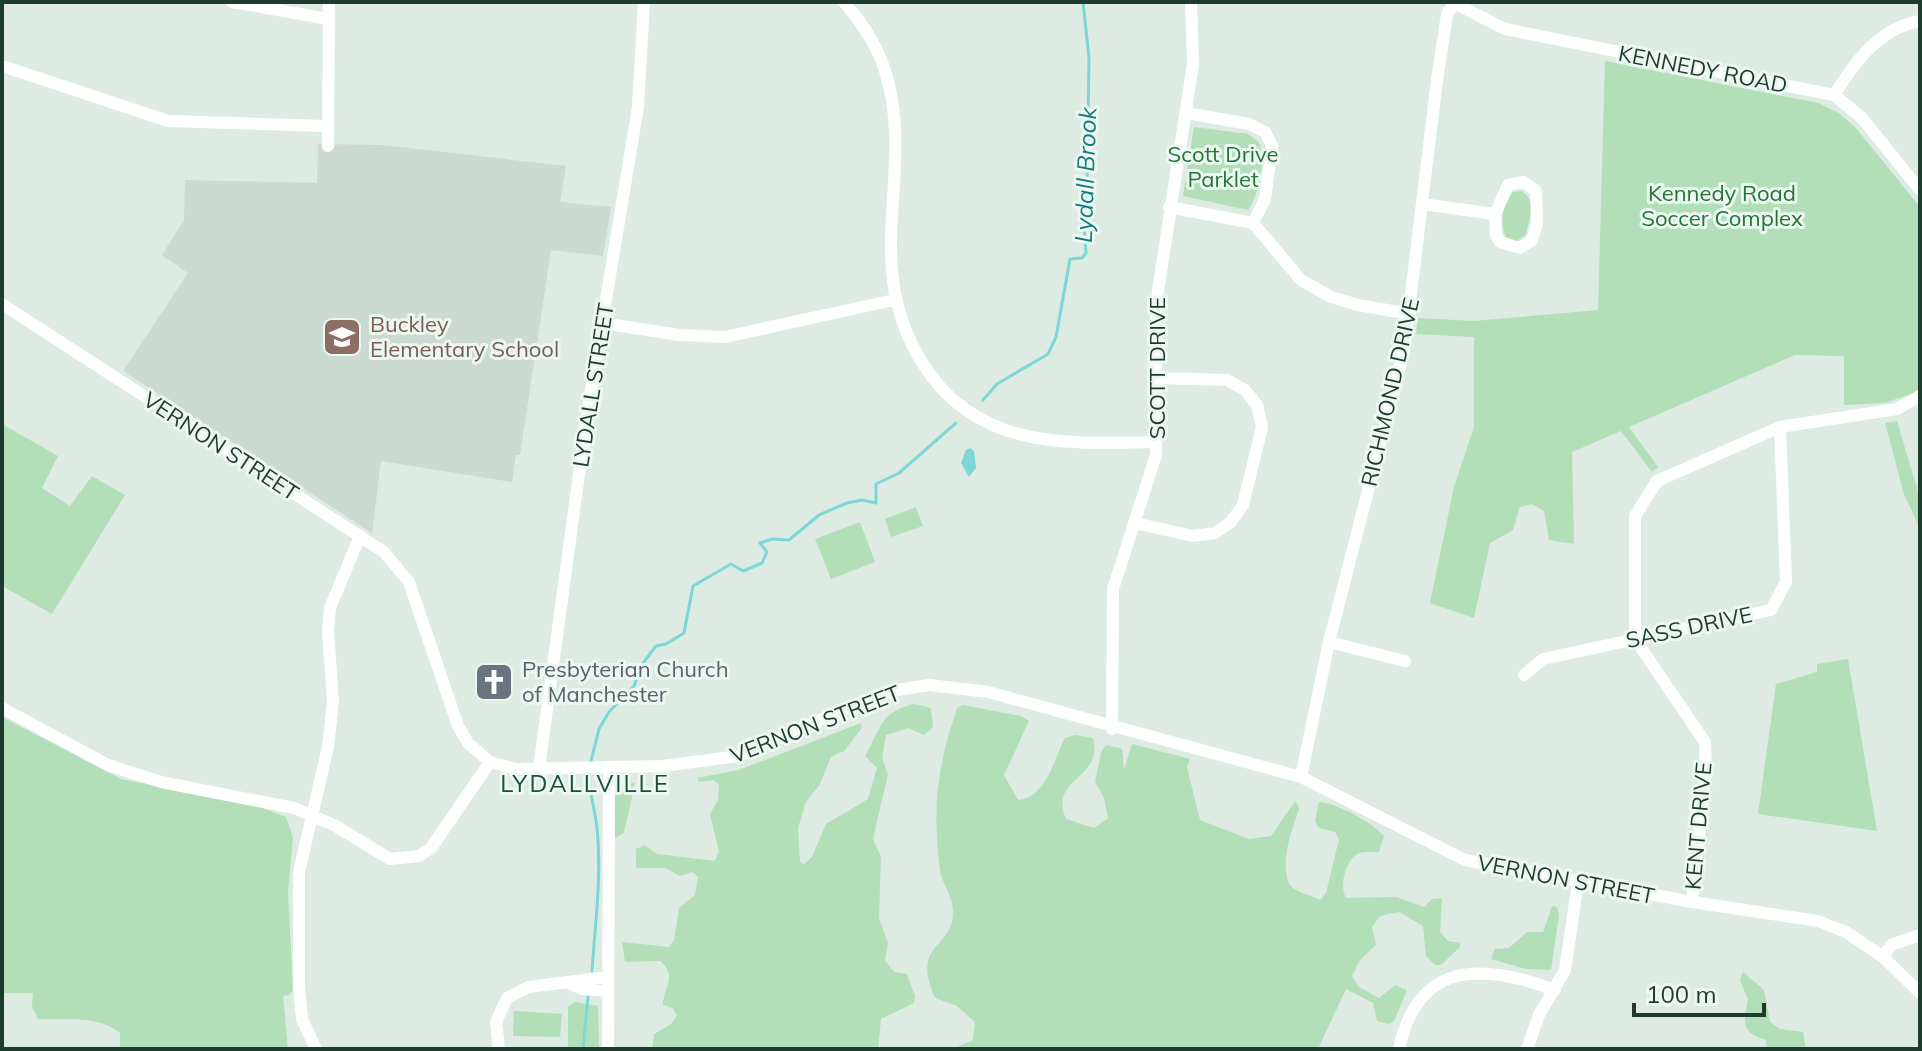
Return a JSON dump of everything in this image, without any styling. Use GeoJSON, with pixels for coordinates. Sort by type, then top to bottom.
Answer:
{"type":"FeatureCollection","features":[{"type":"Feature","properties":{"kind":"street"},"geometry":{"type":"LineString","coordinates":[[232,2],[329,19]]}},
{"type":"Feature","properties":{"kind":"street"},"geometry":{"type":"LineString","coordinates":[[328,146],[329,2]]}},
{"type":"Feature","properties":{"kind":"street","name":"LYDALL STREET"},"geometry":{"type":"LineString","coordinates":[[539,768],[602,323],[638,107],[644,2]]}},
{"type":"Feature","properties":{"kind":"street"},"geometry":{"type":"LineString","coordinates":[[844,2],[864,26],[879,54],[891,98],[890,263],[894,300],[912,346],[930,376],[953,400],[980,419],[1034,440],[1069,444],[1156,442]]}},
{"type":"Feature","properties":{"kind":"street","name":"SCOTT DRIVE"},"geometry":{"type":"LineString","coordinates":[[1112,729],[1113,589],[1155,468],[1156,304],[1193,64],[1191,2]]}},
{"type":"Feature","properties":{"kind":"street","name":"KENNEDY ROAD"},"geometry":{"type":"LineString","coordinates":[[1453,2],[1505,29],[1834,95],[1862,118],[1920,190]]}},
{"type":"Feature","properties":{"kind":"street","name":"RICHMOND DRIVE"},"geometry":{"type":"LineString","coordinates":[[1301,777],[1329,642],[1410,314],[1447,14],[1453,2]]}},
{"type":"Feature","properties":{"kind":"street"},"geometry":{"type":"LineString","coordinates":[[1834,95],[1867,49],[1904,24],[1920,21]]}},
{"type":"Feature","properties":{"kind":"street"},"geometry":{"type":"LineString","coordinates":[[2,66],[168,121],[327,126]]}},
{"type":"Feature","properties":{"kind":"street"},"geometry":{"type":"LineString","coordinates":[[1186,113],[1249,124],[1265,132],[1272,146],[1265,199],[1253,223]]}},
{"type":"Feature","properties":{"kind":"street"},"geometry":{"type":"LineString","coordinates":[[1524,182],[1536,191],[1537,223],[1532,240],[1526,247],[1513,248],[1500,242],[1496,235],[1495,214],[1508,185],[1524,182]]}},
{"type":"Feature","properties":{"kind":"street"},"geometry":{"type":"LineString","coordinates":[[1422,204],[1495,214]]}},
{"type":"Feature","properties":{"kind":"street"},"geometry":{"type":"LineString","coordinates":[[1169,207],[1253,223],[1301,280],[1331,297],[1410,314]]}},
{"type":"Feature","properties":{"kind":"street"},"geometry":{"type":"LineString","coordinates":[[602,323],[679,335],[725,337],[894,300]]}},
{"type":"Feature","properties":{"kind":"street","name":"VERNON STREET"},"geometry":{"type":"LineString","coordinates":[[2,304],[384,552],[409,582],[458,726],[468,743],[490,762],[516,769],[609,769],[714,762],[739,756],[878,695],[929,685],[988,692],[1112,729],[1301,777],[1465,860],[1692,902],[1818,921],[1846,932],[1883,957],[1920,993]]}},
{"type":"Feature","properties":{"kind":"street"},"geometry":{"type":"LineString","coordinates":[[1135,523],[1193,536],[1215,533],[1231,522],[1243,505],[1262,427],[1257,405],[1245,390],[1227,380],[1156,378]]}},
{"type":"Feature","properties":{"kind":"street"},"geometry":{"type":"LineString","coordinates":[[1635,639],[1635,516],[1657,481],[1780,427],[1897,409],[1920,396]]}},
{"type":"Feature","properties":{"kind":"street","name":"SASS DRIVE"},"geometry":{"type":"LineString","coordinates":[[1524,675],[1543,659],[1771,610],[1786,582],[1780,427]]}},
{"type":"Feature","properties":{"kind":"street"},"geometry":{"type":"LineString","coordinates":[[316,1049],[302,1019],[296,933],[299,872],[328,747],[333,701],[328,631],[330,608],[360,536]]}},
{"type":"Feature","properties":{"kind":"street","name":"KENT DRIVE"},"geometry":{"type":"LineString","coordinates":[[1635,639],[1705,742],[1706,769],[1692,902]]}},
{"type":"Feature","properties":{"kind":"street"},"geometry":{"type":"LineString","coordinates":[[1329,642],[1405,661]]}},
{"type":"Feature","properties":{"kind":"street"},"geometry":{"type":"LineString","coordinates":[[2,708],[93,758],[131,774],[272,802],[313,815],[390,859],[419,856],[441,837],[490,762]]}},
{"type":"Feature","properties":{"kind":"street"},"geometry":{"type":"LineString","coordinates":[[608,1049],[609,769]]}},
{"type":"Feature","properties":{"kind":"street"},"geometry":{"type":"LineString","coordinates":[[1527,1049],[1539,1015],[1565,970],[1578,882]]}},
{"type":"Feature","properties":{"kind":"street"},"geometry":{"type":"LineString","coordinates":[[1883,957],[1891,945],[1920,935]]}},
{"type":"Feature","properties":{"kind":"street"},"geometry":{"type":"LineString","coordinates":[[1399,1049],[1413,1006],[1432,985],[1454,975],[1476,973],[1555,990]]}},
{"type":"Feature","properties":{"kind":"street"},"geometry":{"type":"LineString","coordinates":[[499,1049],[496,1022],[507,998],[528,987],[608,984]]}},
{"type":"Feature","properties":{"kind":"shaded area","name":"Buckley Elementary School"},"geometry":{"type":"Polygon","coordinates":[[[318,144],[382,145],[566,166],[560,202],[611,207],[603,256],[551,250],[520,455],[516,455],[512,482],[381,461],[372,533],[123,371],[188,273],[162,255],[184,220],[185,180],[317,183],[318,144]]]}},
{"type":"Feature","properties":{"kind":"green space","name":"Kennedy Road Soccer Complex"},"geometry":{"type":"Polygon","coordinates":[[[1605,61],[1818,103],[1839,113],[1855,127],[1920,207],[1920,391],[1884,403],[1844,405],[1844,356],[1795,355],[1629,427],[1658,467],[1652,472],[1621,431],[1572,452],[1574,544],[1549,540],[1544,511],[1532,504],[1520,507],[1513,530],[1490,543],[1474,618],[1430,603],[1454,487],[1474,427],[1474,337],[1416,334],[1418,318],[1474,321],[1598,310],[1605,61]]]}},
{"type":"Feature","properties":{"kind":"green space","name":"Scott Drive Parklet"},"geometry":{"type":"Polygon","coordinates":[[[1194,127],[1248,134],[1259,142],[1262,158],[1260,177],[1248,210],[1183,196],[1194,127]]]}},
{"type":"Feature","properties":{"kind":"green space"},"geometry":{"type":"Polygon","coordinates":[[[1521,191],[1529,199],[1531,210],[1526,234],[1516,242],[1508,240],[1505,235],[1503,215],[1513,192],[1521,191]]]}},
{"type":"Feature","properties":{"kind":"green space"},"geometry":{"type":"Polygon","coordinates":[[[1897,421],[1920,499],[1920,529],[1904,494],[1885,423],[1897,421]]]}},
{"type":"Feature","properties":{"kind":"green space"},"geometry":{"type":"Polygon","coordinates":[[[2,424],[58,456],[42,488],[70,506],[92,476],[125,495],[52,614],[2,586],[2,424]]]}},
{"type":"Feature","properties":{"kind":"green space"},"geometry":{"type":"Polygon","coordinates":[[[916,507],[923,526],[891,537],[885,519],[916,507]]]}},
{"type":"Feature","properties":{"kind":"green space"},"geometry":{"type":"Polygon","coordinates":[[[860,522],[875,562],[831,579],[815,539],[860,522]]]}},
{"type":"Feature","properties":{"kind":"green space"},"geometry":{"type":"Polygon","coordinates":[[[1848,659],[1877,831],[1758,814],[1776,684],[1817,672],[1817,664],[1848,659]]]}},
{"type":"Feature","properties":{"kind":"green space"},"geometry":{"type":"Polygon","coordinates":[[[914,704],[931,708],[933,727],[924,735],[908,728],[886,735],[882,758],[888,774],[873,839],[881,857],[879,918],[888,943],[885,961],[894,972],[907,974],[915,996],[914,1003],[881,1019],[878,1049],[652,1049],[654,1034],[671,1024],[677,1016],[673,1008],[663,1005],[668,972],[660,961],[625,962],[622,942],[669,947],[674,940],[679,908],[695,895],[698,877],[693,872],[679,876],[666,868],[636,868],[636,849],[645,845],[657,854],[715,861],[719,851],[710,814],[718,800],[719,785],[714,780],[699,782],[697,778],[739,770],[861,723],[862,728],[844,751],[831,757],[820,784],[806,802],[798,828],[800,862],[804,864],[812,857],[826,824],[868,799],[877,768],[865,756],[887,717],[914,704]]]}},
{"type":"Feature","properties":{"kind":"green space"},"geometry":{"type":"Polygon","coordinates":[[[963,705],[1021,716],[1029,721],[1004,775],[1018,800],[1028,798],[1042,785],[1065,738],[1075,735],[1093,738],[1091,762],[1070,786],[1062,805],[1066,819],[1094,828],[1108,818],[1104,798],[1095,782],[1101,753],[1106,745],[1122,749],[1124,769],[1132,744],[1190,759],[1187,767],[1200,820],[1249,839],[1271,836],[1295,801],[1299,808],[1286,853],[1288,881],[1298,891],[1320,900],[1326,893],[1339,839],[1335,832],[1319,828],[1315,821],[1319,802],[1343,809],[1372,825],[1384,836],[1379,852],[1360,853],[1350,861],[1343,880],[1346,898],[1396,897],[1424,907],[1432,899],[1442,898],[1440,932],[1448,941],[1460,943],[1460,947],[1441,965],[1435,965],[1426,956],[1423,926],[1399,912],[1380,916],[1372,927],[1376,945],[1360,960],[1352,976],[1359,987],[1379,998],[1395,985],[1407,990],[1394,1021],[1389,1024],[1377,1021],[1373,1003],[1346,989],[1318,1049],[952,1049],[973,1040],[975,1022],[957,1006],[935,998],[927,966],[930,956],[947,933],[953,911],[940,870],[936,826],[938,788],[945,750],[957,708],[963,705]]]}},
{"type":"Feature","properties":{"kind":"green space"},"geometry":{"type":"Polygon","coordinates":[[[2,717],[121,779],[257,806],[286,817],[293,837],[288,892],[293,990],[283,996],[288,1049],[120,1049],[120,1033],[111,1027],[81,1020],[38,1019],[32,1007],[33,993],[2,993],[2,717]]]}},
{"type":"Feature","properties":{"kind":"green space"},"geometry":{"type":"Polygon","coordinates":[[[634,783],[624,833],[615,838],[614,789],[621,784],[634,783]]]}},
{"type":"Feature","properties":{"kind":"green space"},"geometry":{"type":"Polygon","coordinates":[[[1552,906],[1557,907],[1559,914],[1551,970],[1526,969],[1491,959],[1495,949],[1509,948],[1527,932],[1543,932],[1552,906]]]}},
{"type":"Feature","properties":{"kind":"green space"},"geometry":{"type":"Polygon","coordinates":[[[1743,972],[1764,990],[1770,1022],[1780,1029],[1803,1032],[1806,1049],[1767,1049],[1766,1040],[1747,1029],[1748,1000],[1740,980],[1743,972]]]}},
{"type":"Feature","properties":{"kind":"green space"},"geometry":{"type":"Polygon","coordinates":[[[575,1002],[598,1006],[599,1049],[568,1049],[568,1007],[575,1002]]]}},
{"type":"Feature","properties":{"kind":"green space"},"geometry":{"type":"Polygon","coordinates":[[[514,1011],[562,1014],[560,1037],[513,1036],[514,1011]]]}},
{"type":"Feature","properties":{"kind":"water"},"geometry":{"type":"Polygon","coordinates":[[[970,448],[974,451],[976,468],[969,477],[961,463],[966,450],[970,448]]]}},
{"type":"Feature","properties":{"kind":"waterway","name":"Lydall Brook"},"geometry":{"type":"LineString","coordinates":[[983,400],[997,384],[1048,354],[1056,337],[1070,259],[1082,258],[1086,253],[1083,212],[1087,188],[1089,58],[1083,2]]}},
{"type":"Feature","properties":{"kind":"waterway","name":"Lydall Brook"},"geometry":{"type":"LineString","coordinates":[[590,765],[599,729],[609,712],[634,686],[643,663],[656,646],[684,633],[693,586],[731,564],[743,571],[762,563],[767,552],[760,543],[772,539],[789,540],[819,515],[847,503],[862,500],[876,503],[876,484],[899,473],[956,423]]}},
{"type":"Feature","properties":{"kind":"waterway","name":"Lydall Brook"},"geometry":{"type":"LineString","coordinates":[[589,773],[599,864],[592,971]]}},
{"type":"Feature","properties":{"kind":"waterway","name":"Lydall Brook"},"geometry":{"type":"LineString","coordinates":[[583,1049],[588,997]]}},
{"type":"Feature","properties":{"kind":"place","name":"Buckley Elementary School"},"geometry":{"type":"Point","coordinates":[342,337]}},
{"type":"Feature","properties":{"kind":"place","name":"Presbyterian Church of Manchester"},"geometry":{"type":"Point","coordinates":[494,682]}},
{"type":"Feature","properties":{"kind":"district","name":"LYDALLVILLE"},"geometry":{"type":"Point","coordinates":[585,783]}}]}
